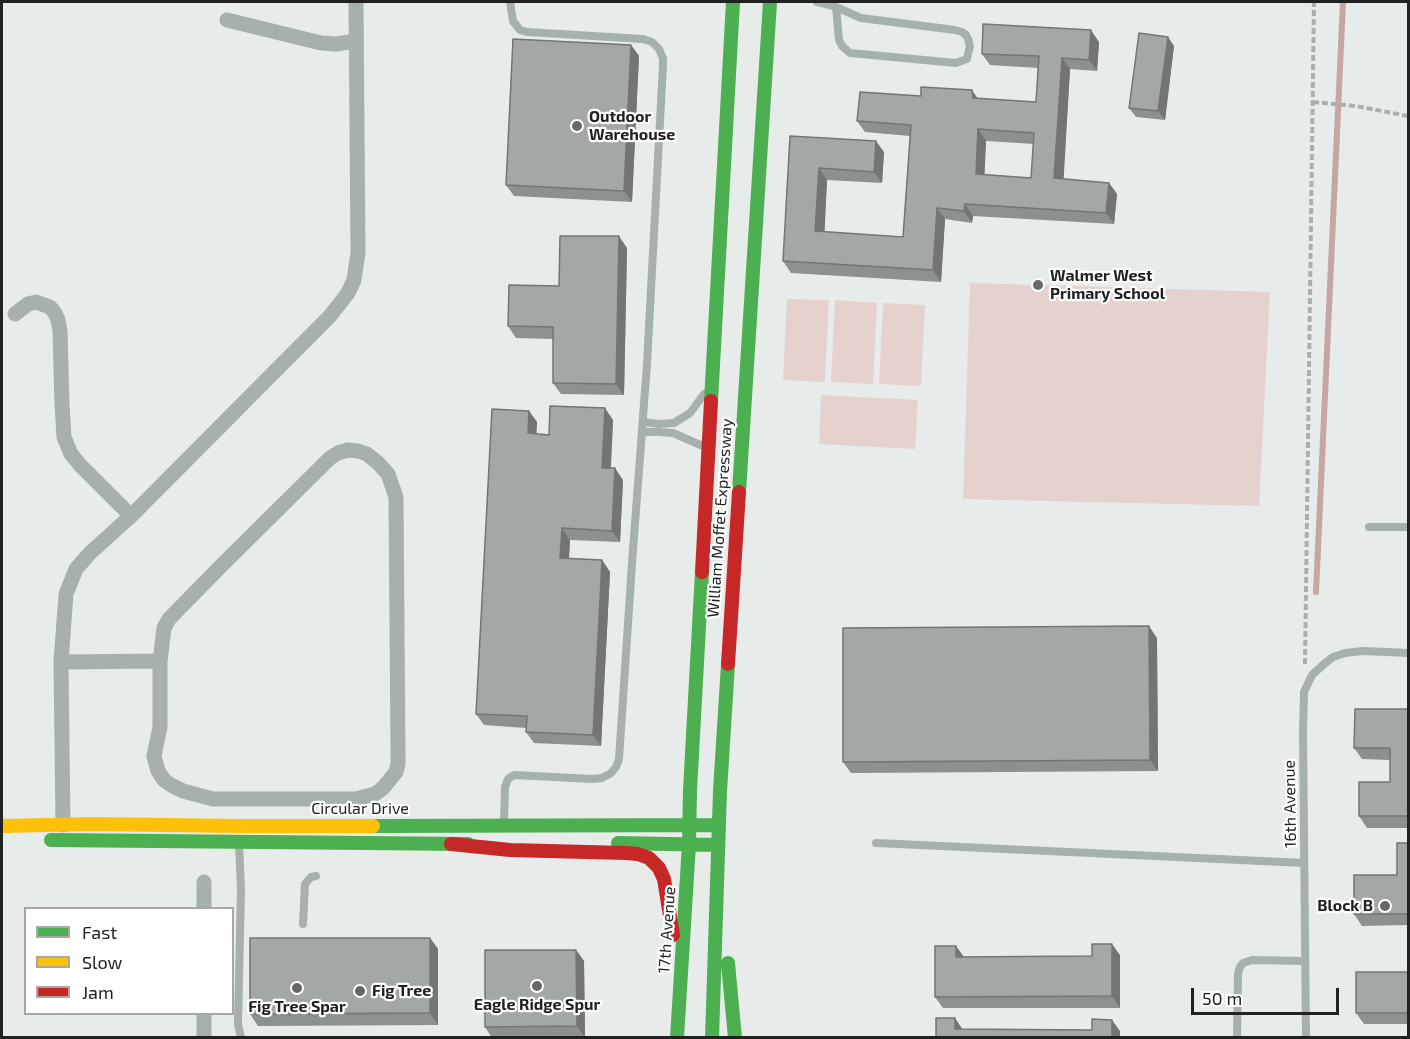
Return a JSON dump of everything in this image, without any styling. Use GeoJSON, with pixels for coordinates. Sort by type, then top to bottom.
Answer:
{"type":"FeatureCollection","features":[{"type":"Feature","properties":{"kind":"main road","name":"William Moffet Expressway"},"geometry":{"type":"LineString","coordinates":[[690,824],[733,2]]}},
{"type":"Feature","properties":{"kind":"main road","name":"William Moffet Expressway"},"geometry":{"type":"LineString","coordinates":[[712,1038],[719,825],[770,2]]}},
{"type":"Feature","properties":{"kind":"main road","name":"17th Avenue"},"geometry":{"type":"LineString","coordinates":[[677,1038],[690,824]]}},
{"type":"Feature","properties":{"kind":"main road","name":"Circular Drive"},"geometry":{"type":"LineString","coordinates":[[2,826],[719,825]]}},
{"type":"Feature","properties":{"kind":"main road","name":"Circular Drive"},"geometry":{"type":"LineString","coordinates":[[38,840],[718,845]]}},
{"type":"Feature","properties":{"kind":"main road"},"geometry":{"type":"LineString","coordinates":[[451,844],[510,850],[626,853],[649,858],[659,868],[664,879],[673,937],[681,964]]}},
{"type":"Feature","properties":{"kind":"main road"},"geometry":{"type":"LineString","coordinates":[[716,940],[724,947],[729,967],[735,1038]]}},
{"type":"Feature","properties":{"kind":"street"},"geometry":{"type":"LineString","coordinates":[[63,825],[61,662],[64,607],[70,580],[83,560],[131,516],[330,316],[348,293],[354,280],[358,253],[356,2]]}},
{"type":"Feature","properties":{"kind":"street"},"geometry":{"type":"LineString","coordinates":[[227,20],[321,43],[336,44],[356,41]]}},
{"type":"Feature","properties":{"kind":"street"},"geometry":{"type":"LineString","coordinates":[[15,314],[28,304],[36,302],[50,307],[55,313],[60,331],[64,437],[71,454],[81,466],[131,516]]}},
{"type":"Feature","properties":{"kind":"street"},"geometry":{"type":"LineString","coordinates":[[348,450],[358,451],[367,454],[388,474],[396,498],[398,753],[396,772],[383,788],[375,794],[356,799],[230,800],[213,799],[183,791],[171,785],[158,771],[154,756],[160,727],[160,661],[164,628],[170,619],[330,458],[348,450]]}},
{"type":"Feature","properties":{"kind":"street"},"geometry":{"type":"LineString","coordinates":[[61,662],[160,661]]}},
{"type":"Feature","properties":{"kind":"street"},"geometry":{"type":"LineString","coordinates":[[204,882],[204,907]]}},
{"type":"Feature","properties":{"kind":"street"},"geometry":{"type":"LineString","coordinates":[[204,1015],[204,1038]]}},
{"type":"Feature","properties":{"kind":"lane"},"geometry":{"type":"LineString","coordinates":[[504,825],[506,787],[511,777],[519,774],[602,778],[616,767],[619,759],[649,328],[663,58],[656,45],[638,38],[520,30],[513,21],[510,2]]}},
{"type":"Feature","properties":{"kind":"lane"},"geometry":{"type":"LineString","coordinates":[[817,2],[836,7],[861,18],[962,32],[966,35],[970,46],[967,59],[956,63],[850,53],[842,46],[839,39],[836,7]]}},
{"type":"Feature","properties":{"kind":"lane"},"geometry":{"type":"LineString","coordinates":[[643,422],[666,424],[683,418],[697,404],[713,381]]}},
{"type":"Feature","properties":{"kind":"lane"},"geometry":{"type":"LineString","coordinates":[[642,432],[674,433],[709,449]]}},
{"type":"Feature","properties":{"kind":"lane"},"geometry":{"type":"LineString","coordinates":[[1369,527],[1408,527]]}},
{"type":"Feature","properties":{"kind":"lane"},"geometry":{"type":"LineString","coordinates":[[1304,692],[1312,675],[1333,657],[1363,651],[1408,653]]}},
{"type":"Feature","properties":{"kind":"lane","name":"16th Avenue"},"geometry":{"type":"LineString","coordinates":[[1304,692],[1306,1038]]}},
{"type":"Feature","properties":{"kind":"lane"},"geometry":{"type":"LineString","coordinates":[[239,826],[241,890],[238,1024],[241,1038]]}},
{"type":"Feature","properties":{"kind":"lane"},"geometry":{"type":"LineString","coordinates":[[876,843],[1304,863]]}},
{"type":"Feature","properties":{"kind":"lane"},"geometry":{"type":"LineString","coordinates":[[303,924],[303,891],[311,877],[316,876]]}},
{"type":"Feature","properties":{"kind":"lane"},"geometry":{"type":"LineString","coordinates":[[1238,1038],[1238,973],[1240,967],[1251,960],[1305,961]]}},
{"type":"Feature","properties":{"kind":"path"},"geometry":{"type":"LineString","coordinates":[[1304,692],[1314,2]]}},
{"type":"Feature","properties":{"kind":"path"},"geometry":{"type":"LineString","coordinates":[[1313,102],[1356,106],[1408,116]]}},
{"type":"Feature","properties":{"kind":"shaded area"},"geometry":{"type":"Polygon","coordinates":[[[970,283],[1270,292],[1259,506],[963,499],[970,283]]]}},
{"type":"Feature","properties":{"kind":"shaded area"},"geometry":{"type":"Polygon","coordinates":[[[787,299],[829,300],[825,382],[783,380],[787,299]]]}},
{"type":"Feature","properties":{"kind":"shaded area"},"geometry":{"type":"Polygon","coordinates":[[[835,300],[877,303],[873,384],[831,382],[835,300]]]}},
{"type":"Feature","properties":{"kind":"shaded area"},"geometry":{"type":"Polygon","coordinates":[[[883,303],[925,305],[921,386],[879,384],[883,303]]]}},
{"type":"Feature","properties":{"kind":"shaded area"},"geometry":{"type":"Polygon","coordinates":[[[821,395],[918,400],[915,449],[819,444],[821,395]]]}},
{"type":"Feature","properties":{"kind":"building"},"geometry":{"type":"Polygon","coordinates":[[[983,24],[1091,30],[1089,60],[1062,58],[1054,178],[1109,183],[1106,213],[965,204],[964,211],[937,208],[933,270],[783,261],[790,136],[876,141],[874,172],[819,168],[815,231],[903,237],[911,125],[857,121],[860,92],[921,96],[921,87],[972,90],[973,98],[1036,102],[1039,56],[982,54],[983,24]],[[978,129],[976,174],[1031,178],[1034,133],[978,129]]]}},
{"type":"Feature","properties":{"kind":"building"},"geometry":{"type":"Polygon","coordinates":[[[1139,33],[1168,37],[1158,111],[1129,108],[1139,33]]]}},
{"type":"Feature","properties":{"kind":"building","name":"Outdoor Warehouse"},"geometry":{"type":"Polygon","coordinates":[[[513,39],[631,45],[624,191],[506,185],[513,39]]]}},
{"type":"Feature","properties":{"kind":"building"},"geometry":{"type":"Polygon","coordinates":[[[560,236],[619,236],[616,384],[553,383],[553,327],[508,326],[509,285],[559,286],[560,236]]]}},
{"type":"Feature","properties":{"kind":"building"},"geometry":{"type":"Polygon","coordinates":[[[550,406],[605,408],[602,468],[615,468],[612,531],[562,528],[560,558],[602,560],[593,735],[526,732],[527,716],[476,714],[492,409],[529,411],[528,433],[549,435],[550,406]]]}},
{"type":"Feature","properties":{"kind":"building"},"geometry":{"type":"Polygon","coordinates":[[[1149,626],[1150,760],[843,762],[843,628],[1149,626]]]}},
{"type":"Feature","properties":{"kind":"building"},"geometry":{"type":"Polygon","coordinates":[[[1355,709],[1408,709],[1408,816],[1359,816],[1359,782],[1390,782],[1390,748],[1354,748],[1355,709]]]}},
{"type":"Feature","properties":{"kind":"building"},"geometry":{"type":"Polygon","coordinates":[[[1397,843],[1408,843],[1408,914],[1354,914],[1354,875],[1397,875],[1397,843]]]}},
{"type":"Feature","properties":{"kind":"building"},"geometry":{"type":"Polygon","coordinates":[[[250,938],[430,938],[430,1013],[250,1014],[250,938]]]}},
{"type":"Feature","properties":{"kind":"building"},"geometry":{"type":"Polygon","coordinates":[[[1092,944],[1112,944],[1112,996],[935,997],[935,946],[956,946],[956,957],[1092,956],[1092,944]]]}},
{"type":"Feature","properties":{"kind":"building"},"geometry":{"type":"Polygon","coordinates":[[[485,950],[576,950],[577,1026],[485,1027],[485,950]]]}},
{"type":"Feature","properties":{"kind":"building"},"geometry":{"type":"Polygon","coordinates":[[[1356,972],[1408,972],[1408,1013],[1356,1013],[1356,972]]]}},
{"type":"Feature","properties":{"kind":"building"},"geometry":{"type":"Polygon","coordinates":[[[936,1018],[955,1018],[955,1029],[1092,1030],[1092,1019],[1112,1020],[1112,1038],[936,1038],[936,1018]]]}},
{"type":"Feature","properties":{"kind":"waterway"},"geometry":{"type":"LineString","coordinates":[[1316,592],[1343,2]]}},
{"type":"Feature","properties":{"kind":"traffic: fast"},"geometry":{"type":"LineString","coordinates":[[711,401],[733,2]]}},
{"type":"Feature","properties":{"kind":"traffic: fast"},"geometry":{"type":"LineString","coordinates":[[739,492],[770,2]]}},
{"type":"Feature","properties":{"kind":"traffic: fast"},"geometry":{"type":"LineString","coordinates":[[677,1038],[702,572]]}},
{"type":"Feature","properties":{"kind":"traffic: fast"},"geometry":{"type":"LineString","coordinates":[[712,1038],[720,791],[728,664]]}},
{"type":"Feature","properties":{"kind":"traffic: fast"},"geometry":{"type":"LineString","coordinates":[[373,826],[719,825]]}},
{"type":"Feature","properties":{"kind":"traffic: fast"},"geometry":{"type":"LineString","coordinates":[[51,840],[468,844]]}},
{"type":"Feature","properties":{"kind":"traffic: fast"},"geometry":{"type":"LineString","coordinates":[[618,843],[718,845]]}},
{"type":"Feature","properties":{"kind":"traffic: fast"},"geometry":{"type":"LineString","coordinates":[[728,963],[735,1038]]}},
{"type":"Feature","properties":{"kind":"traffic: slow"},"geometry":{"type":"LineString","coordinates":[[2,826],[92,824],[373,826]]}},
{"type":"Feature","properties":{"kind":"traffic: jam"},"geometry":{"type":"LineString","coordinates":[[702,572],[711,401]]}},
{"type":"Feature","properties":{"kind":"traffic: jam"},"geometry":{"type":"LineString","coordinates":[[728,664],[739,492]]}},
{"type":"Feature","properties":{"kind":"traffic: jam"},"geometry":{"type":"LineString","coordinates":[[451,844],[510,850],[626,853],[649,858],[659,868],[664,879],[673,935]]}},
{"type":"Feature","properties":{"kind":"place","name":"Outdoor Warehouse"},"geometry":{"type":"Point","coordinates":[577,126]}},
{"type":"Feature","properties":{"kind":"place","name":"Walmer West Primary School"},"geometry":{"type":"Point","coordinates":[1038,285]}},
{"type":"Feature","properties":{"kind":"place","name":"Block B"},"geometry":{"type":"Point","coordinates":[1385,906]}},
{"type":"Feature","properties":{"kind":"place","name":"Eagle Ridge Spur"},"geometry":{"type":"Point","coordinates":[537,986]}},
{"type":"Feature","properties":{"kind":"place","name":"Fig Tree Spar"},"geometry":{"type":"Point","coordinates":[297,988]}},
{"type":"Feature","properties":{"kind":"place","name":"Fig Tree"},"geometry":{"type":"Point","coordinates":[360,991]}}]}
